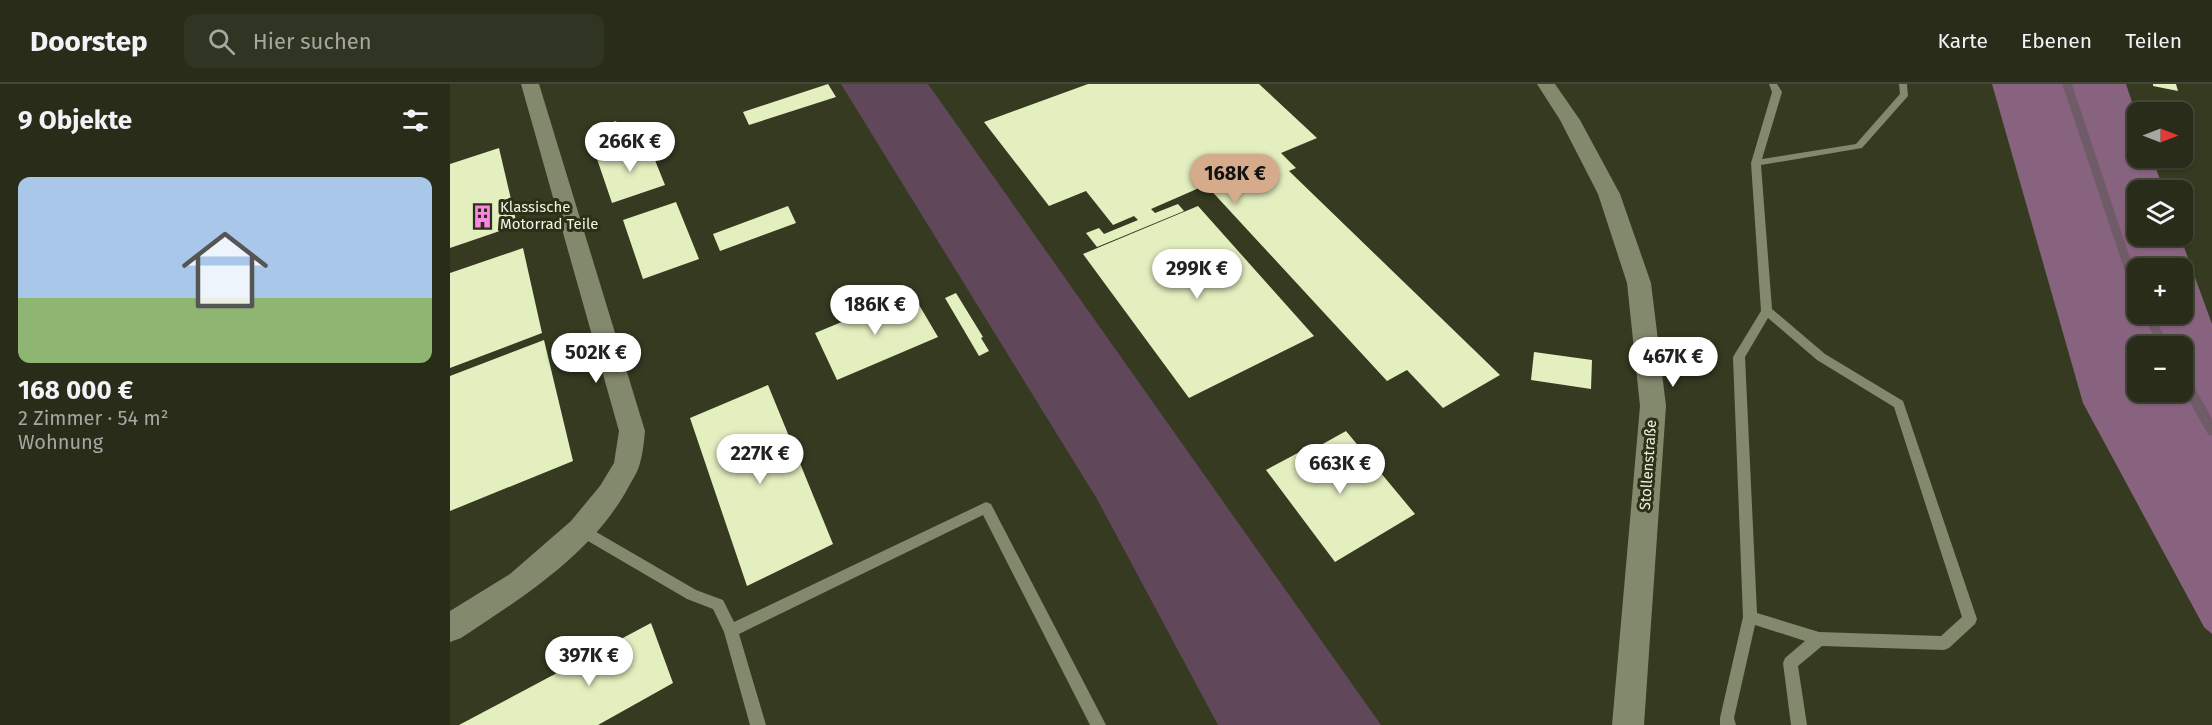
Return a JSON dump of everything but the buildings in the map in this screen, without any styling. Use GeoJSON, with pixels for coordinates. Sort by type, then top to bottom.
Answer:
{"type":"FeatureCollection","features":[{"type":"Feature","properties":{"kind":"street"},"geometry":{"type":"LineString","coordinates":[[450,628],[533,573],[582,530],[610,494],[627,464],[632,431],[530,84]]}},
{"type":"Feature","properties":{"kind":"street","name":"Stollenstraße"},"geometry":{"type":"LineString","coordinates":[[1546,84],[1570,120],[1610,194],[1639,283],[1653,406],[1628,725]]}},
{"type":"Feature","properties":{"kind":"lane"},"geometry":{"type":"LineString","coordinates":[[1728,725],[1750,617],[1739,357],[1767,310],[1756,163],[1777,92],[1773,84]]}},
{"type":"Feature","properties":{"kind":"lane"},"geometry":{"type":"LineString","coordinates":[[1756,163],[1859,146],[1905,94],[1903,84]]}},
{"type":"Feature","properties":{"kind":"lane"},"geometry":{"type":"LineString","coordinates":[[1750,617],[1819,639],[1944,643],[1970,619],[1899,404],[1821,357],[1767,310]]}},
{"type":"Feature","properties":{"kind":"lane"},"geometry":{"type":"LineString","coordinates":[[731,632],[986,508],[1098,725]]}},
{"type":"Feature","properties":{"kind":"lane"},"geometry":{"type":"LineString","coordinates":[[582,530],[692,595],[718,604],[731,632],[758,725]]}},
{"type":"Feature","properties":{"kind":"lane"},"geometry":{"type":"LineString","coordinates":[[1799,725],[1790,663],[1819,639]]}},
{"type":"Feature","properties":{"kind":"shaded area"},"geometry":{"type":"Polygon","coordinates":[[[841,84],[928,84],[1381,725],[1218,725],[1097,499],[841,84]]]}},
{"type":"Feature","properties":{"kind":"shaded area"},"geometry":{"type":"Polygon","coordinates":[[[1992,84],[2126,84],[2132,102],[2127,102],[2127,168],[2156,168],[2160,180],[2127,180],[2127,246],[2184,246],[2188,258],[2127,258],[2127,324],[2193,324],[2193,272],[2212,324],[2212,634],[2204,627],[2083,403],[1992,84]]]}},
{"type":"Feature","properties":{"kind":"waterway"},"geometry":{"type":"LineString","coordinates":[[2067,84],[2127,263]]}},
{"type":"Feature","properties":{"kind":"waterway"},"geometry":{"type":"LineString","coordinates":[[2153,324],[2159,336]]}},
{"type":"Feature","properties":{"kind":"waterway"},"geometry":{"type":"LineString","coordinates":[[2193,396],[2212,430]]}},
{"type":"Feature","properties":{"kind":"place","name":"Klassische Motorrad Teile"},"geometry":{"type":"Point","coordinates":[482,216]}}]}
